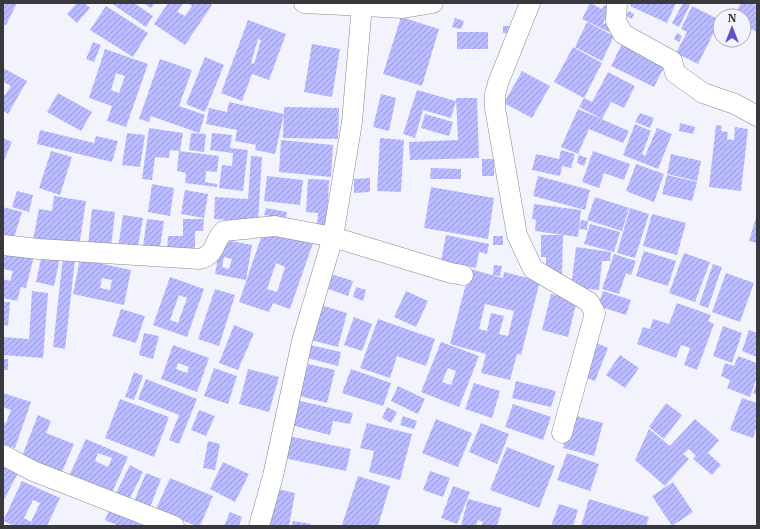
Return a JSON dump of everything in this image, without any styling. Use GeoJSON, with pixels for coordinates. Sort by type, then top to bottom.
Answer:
{"type":"FeatureCollection","features":[{"type":"Feature","properties":{"kind":"street"},"geometry":{"type":"LineString","coordinates":[[304,3],[402,8],[433,3]]}},
{"type":"Feature","properties":{"kind":"street"},"geometry":{"type":"LineString","coordinates":[[530,3],[498,82],[495,95],[495,108],[517,236],[533,269],[589,302],[595,313],[562,433]]}},
{"type":"Feature","properties":{"kind":"street"},"geometry":{"type":"LineString","coordinates":[[617,3],[616,21],[623,34],[672,61],[675,73],[703,93],[735,104],[757,116]]}},
{"type":"Feature","properties":{"kind":"street"},"geometry":{"type":"LineString","coordinates":[[259,526],[273,476],[302,341],[333,237],[352,122],[362,5]]}},
{"type":"Feature","properties":{"kind":"street"},"geometry":{"type":"LineString","coordinates":[[3,245],[39,249],[200,259],[212,253],[220,235],[224,231],[232,229],[275,226],[333,237],[451,273],[463,275]]}},
{"type":"Feature","properties":{"kind":"street"},"geometry":{"type":"LineString","coordinates":[[3,455],[33,471],[174,526]]}},
{"type":"Feature","properties":{"kind":"building"},"geometry":{"type":"Polygon","coordinates":[[[3,3],[17,3],[6,25],[3,24],[3,3]]]}},
{"type":"Feature","properties":{"kind":"building"},"geometry":{"type":"Polygon","coordinates":[[[77,3],[84,3],[90,8],[77,23],[67,14],[77,3]]]}},
{"type":"Feature","properties":{"kind":"building"},"geometry":{"type":"Polygon","coordinates":[[[111,3],[134,3],[153,16],[146,27],[111,3]]]}},
{"type":"Feature","properties":{"kind":"building"},"geometry":{"type":"Polygon","coordinates":[[[143,3],[155,3],[151,8],[143,3]]]}},
{"type":"Feature","properties":{"kind":"building"},"geometry":{"type":"Polygon","coordinates":[[[168,3],[183,3],[177,12],[185,16],[192,6],[188,3],[209,3],[212,5],[185,45],[154,24],[168,3]]]}},
{"type":"Feature","properties":{"kind":"building"},"geometry":{"type":"Polygon","coordinates":[[[590,3],[602,9],[604,5],[611,8],[603,23],[611,27],[609,32],[582,19],[590,3]]]}},
{"type":"Feature","properties":{"kind":"building"},"geometry":{"type":"Polygon","coordinates":[[[632,3],[676,3],[667,23],[630,6],[632,3]]]}},
{"type":"Feature","properties":{"kind":"building"},"geometry":{"type":"Polygon","coordinates":[[[683,3],[691,3],[679,27],[672,23],[683,3]]]}},
{"type":"Feature","properties":{"kind":"building"},"geometry":{"type":"Polygon","coordinates":[[[741,3],[752,3],[757,6],[757,32],[752,29],[752,8],[738,8],[741,3]]]}},
{"type":"Feature","properties":{"kind":"building"},"geometry":{"type":"Polygon","coordinates":[[[106,6],[148,33],[133,57],[90,30],[106,6]]]}},
{"type":"Feature","properties":{"kind":"building"},"geometry":{"type":"Polygon","coordinates":[[[692,6],[712,16],[712,36],[698,64],[676,53],[687,32],[681,29],[692,6]]]}},
{"type":"Feature","properties":{"kind":"building"},"geometry":{"type":"Polygon","coordinates":[[[629,11],[634,14],[632,19],[626,16],[629,11]]]}},
{"type":"Feature","properties":{"kind":"building"},"geometry":{"type":"Polygon","coordinates":[[[401,17],[439,29],[422,86],[383,74],[401,17]]]}},
{"type":"Feature","properties":{"kind":"building"},"geometry":{"type":"Polygon","coordinates":[[[455,18],[464,21],[461,29],[452,27],[455,18]]]}},
{"type":"Feature","properties":{"kind":"building"},"geometry":{"type":"Polygon","coordinates":[[[248,20],[286,34],[269,80],[252,74],[242,101],[221,93],[248,20]],[[258,39],[251,63],[254,64],[261,40],[258,39]]]}},
{"type":"Feature","properties":{"kind":"building"},"geometry":{"type":"Polygon","coordinates":[[[587,22],[614,36],[602,61],[575,47],[587,22]]]}},
{"type":"Feature","properties":{"kind":"building"},"geometry":{"type":"Polygon","coordinates":[[[503,26],[511,26],[511,34],[503,33],[503,26]]]}},
{"type":"Feature","properties":{"kind":"building"},"geometry":{"type":"Polygon","coordinates":[[[457,32],[488,32],[488,49],[457,49],[457,32]]]}},
{"type":"Feature","properties":{"kind":"building"},"geometry":{"type":"Polygon","coordinates":[[[677,33],[682,36],[679,42],[674,39],[677,33]]]}},
{"type":"Feature","properties":{"kind":"building"},"geometry":{"type":"Polygon","coordinates":[[[93,42],[101,45],[94,62],[86,59],[93,42]]]}},
{"type":"Feature","properties":{"kind":"building"},"geometry":{"type":"Polygon","coordinates":[[[623,42],[666,63],[654,87],[611,66],[623,42]]]}},
{"type":"Feature","properties":{"kind":"building"},"geometry":{"type":"Polygon","coordinates":[[[312,44],[340,49],[332,97],[304,92],[312,44]]]}},
{"type":"Feature","properties":{"kind":"building"},"geometry":{"type":"Polygon","coordinates":[[[573,47],[602,63],[584,98],[554,82],[573,47]]]}},
{"type":"Feature","properties":{"kind":"building"},"geometry":{"type":"Polygon","coordinates":[[[105,49],[148,64],[126,127],[107,121],[112,106],[89,98],[105,49]],[[116,73],[111,90],[119,93],[125,76],[116,73]]]}},
{"type":"Feature","properties":{"kind":"building"},"geometry":{"type":"Polygon","coordinates":[[[205,57],[224,65],[205,112],[186,104],[205,57]]]}},
{"type":"Feature","properties":{"kind":"building"},"geometry":{"type":"Polygon","coordinates":[[[160,59],[192,70],[179,106],[205,115],[199,133],[151,116],[149,122],[139,119],[160,59]]]}},
{"type":"Feature","properties":{"kind":"building"},"geometry":{"type":"Polygon","coordinates":[[[3,68],[27,81],[8,114],[3,111],[3,94],[5,95],[11,86],[3,82],[3,68]]]}},
{"type":"Feature","properties":{"kind":"building"},"geometry":{"type":"Polygon","coordinates":[[[522,71],[550,86],[532,118],[504,103],[522,71]]]}},
{"type":"Feature","properties":{"kind":"building"},"geometry":{"type":"Polygon","coordinates":[[[608,72],[635,86],[624,108],[611,102],[602,119],[579,107],[584,98],[592,102],[608,72]]]}},
{"type":"Feature","properties":{"kind":"building"},"geometry":{"type":"Polygon","coordinates":[[[417,90],[456,101],[451,118],[423,110],[415,138],[403,134],[417,90]]]}},
{"type":"Feature","properties":{"kind":"building"},"geometry":{"type":"Polygon","coordinates":[[[58,93],[92,112],[81,131],[47,112],[58,93]]]}},
{"type":"Feature","properties":{"kind":"building"},"geometry":{"type":"Polygon","coordinates":[[[381,94],[396,98],[389,131],[373,127],[381,94]]]}},
{"type":"Feature","properties":{"kind":"building"},"geometry":{"type":"Polygon","coordinates":[[[456,98],[477,98],[479,158],[410,160],[409,142],[458,140],[456,98]]]}},
{"type":"Feature","properties":{"kind":"building"},"geometry":{"type":"Polygon","coordinates":[[[229,102],[284,114],[275,154],[255,150],[256,145],[235,141],[237,130],[206,124],[209,108],[227,112],[229,102]]]}},
{"type":"Feature","properties":{"kind":"building"},"geometry":{"type":"Polygon","coordinates":[[[284,107],[339,108],[338,139],[283,138],[284,107]]]}},
{"type":"Feature","properties":{"kind":"building"},"geometry":{"type":"Polygon","coordinates":[[[578,109],[629,131],[623,143],[589,129],[578,154],[561,147],[578,109]]]}},
{"type":"Feature","properties":{"kind":"building"},"geometry":{"type":"Polygon","coordinates":[[[640,113],[654,118],[650,128],[635,122],[640,113]]]}},
{"type":"Feature","properties":{"kind":"building"},"geometry":{"type":"Polygon","coordinates":[[[425,114],[453,122],[449,136],[421,128],[425,114]]]}},
{"type":"Feature","properties":{"kind":"building"},"geometry":{"type":"Polygon","coordinates":[[[680,123],[695,127],[693,134],[679,131],[680,123]]]}},
{"type":"Feature","properties":{"kind":"building"},"geometry":{"type":"Polygon","coordinates":[[[635,124],[651,131],[642,154],[645,156],[657,128],[672,134],[658,169],[623,155],[635,124]]]}},
{"type":"Feature","properties":{"kind":"building"},"geometry":{"type":"Polygon","coordinates":[[[716,125],[722,126],[721,131],[728,132],[727,139],[734,140],[735,127],[748,129],[741,191],[709,187],[716,125]]]}},
{"type":"Feature","properties":{"kind":"building"},"geometry":{"type":"Polygon","coordinates":[[[149,128],[183,133],[180,151],[170,150],[169,158],[155,157],[152,180],[142,179],[149,128]]]}},
{"type":"Feature","properties":{"kind":"building"},"geometry":{"type":"Polygon","coordinates":[[[40,130],[94,143],[96,136],[118,141],[112,162],[37,144],[40,130]]]}},
{"type":"Feature","properties":{"kind":"building"},"geometry":{"type":"Polygon","coordinates":[[[127,133],[145,135],[140,167],[122,165],[127,133]]]}},
{"type":"Feature","properties":{"kind":"building"},"geometry":{"type":"Polygon","coordinates":[[[191,133],[206,134],[204,152],[189,150],[191,133]]]}},
{"type":"Feature","properties":{"kind":"building"},"geometry":{"type":"Polygon","coordinates":[[[212,133],[232,135],[230,148],[248,150],[243,191],[219,188],[222,165],[232,166],[233,153],[210,150],[212,133]]]}},
{"type":"Feature","properties":{"kind":"building"},"geometry":{"type":"Polygon","coordinates":[[[3,138],[12,142],[3,163],[3,138]]]}},
{"type":"Feature","properties":{"kind":"building"},"geometry":{"type":"Polygon","coordinates":[[[380,138],[404,140],[401,192],[377,191],[380,138]]]}},
{"type":"Feature","properties":{"kind":"building"},"geometry":{"type":"Polygon","coordinates":[[[281,140],[333,145],[331,177],[279,172],[281,140]]]}},
{"type":"Feature","properties":{"kind":"building"},"geometry":{"type":"Polygon","coordinates":[[[561,150],[575,154],[571,168],[562,166],[560,176],[532,170],[536,154],[559,159],[561,150]]]}},
{"type":"Feature","properties":{"kind":"building"},"geometry":{"type":"Polygon","coordinates":[[[51,151],[72,157],[60,195],[39,188],[51,151]]]}},
{"type":"Feature","properties":{"kind":"building"},"geometry":{"type":"Polygon","coordinates":[[[179,151],[219,156],[217,172],[206,171],[205,182],[217,184],[217,187],[185,183],[186,173],[177,171],[179,151]]]}},
{"type":"Feature","properties":{"kind":"building"},"geometry":{"type":"Polygon","coordinates":[[[593,151],[630,164],[624,180],[604,173],[599,188],[582,182],[593,151]]]}},
{"type":"Feature","properties":{"kind":"building"},"geometry":{"type":"Polygon","coordinates":[[[671,154],[701,161],[697,181],[667,174],[671,154]]]}},
{"type":"Feature","properties":{"kind":"building"},"geometry":{"type":"Polygon","coordinates":[[[579,155],[587,158],[584,166],[577,163],[579,155]]]}},
{"type":"Feature","properties":{"kind":"building"},"geometry":{"type":"Polygon","coordinates":[[[251,156],[262,157],[258,222],[214,219],[215,197],[248,199],[251,156]]]}},
{"type":"Feature","properties":{"kind":"building"},"geometry":{"type":"Polygon","coordinates":[[[482,159],[494,159],[494,176],[482,176],[482,159]]]}},
{"type":"Feature","properties":{"kind":"building"},"geometry":{"type":"Polygon","coordinates":[[[636,164],[664,174],[654,202],[626,191],[636,164]]]}},
{"type":"Feature","properties":{"kind":"building"},"geometry":{"type":"Polygon","coordinates":[[[431,168],[461,169],[461,179],[430,179],[431,168]]]}},
{"type":"Feature","properties":{"kind":"building"},"geometry":{"type":"Polygon","coordinates":[[[667,175],[697,182],[692,201],[662,194],[667,175]]]}},
{"type":"Feature","properties":{"kind":"building"},"geometry":{"type":"Polygon","coordinates":[[[267,176],[303,180],[300,205],[264,201],[267,176]]]}},
{"type":"Feature","properties":{"kind":"building"},"geometry":{"type":"Polygon","coordinates":[[[538,176],[590,190],[585,210],[533,196],[538,176]]]}},
{"type":"Feature","properties":{"kind":"building"},"geometry":{"type":"Polygon","coordinates":[[[370,178],[370,192],[354,193],[354,179],[370,178]]]}},
{"type":"Feature","properties":{"kind":"building"},"geometry":{"type":"Polygon","coordinates":[[[308,179],[329,180],[327,226],[317,226],[318,213],[306,212],[308,179]]]}},
{"type":"Feature","properties":{"kind":"building"},"geometry":{"type":"Polygon","coordinates":[[[152,184],[174,188],[170,216],[148,212],[152,184]]]}},
{"type":"Feature","properties":{"kind":"building"},"geometry":{"type":"Polygon","coordinates":[[[431,187],[494,198],[488,239],[424,228],[431,187]]]}},
{"type":"Feature","properties":{"kind":"building"},"geometry":{"type":"Polygon","coordinates":[[[185,190],[208,194],[204,218],[181,214],[185,190]]]}},
{"type":"Feature","properties":{"kind":"building"},"geometry":{"type":"Polygon","coordinates":[[[17,191],[33,195],[29,212],[12,207],[17,191]]]}},
{"type":"Feature","properties":{"kind":"building"},"geometry":{"type":"Polygon","coordinates":[[[54,196],[86,201],[79,247],[33,240],[39,209],[52,211],[54,196]]]}},
{"type":"Feature","properties":{"kind":"building"},"geometry":{"type":"Polygon","coordinates":[[[595,197],[629,208],[622,231],[587,220],[595,197]]]}},
{"type":"Feature","properties":{"kind":"building"},"geometry":{"type":"Polygon","coordinates":[[[534,204],[581,210],[578,237],[535,231],[536,220],[532,219],[534,204]]]}},
{"type":"Feature","properties":{"kind":"building"},"geometry":{"type":"Polygon","coordinates":[[[3,207],[22,212],[12,244],[3,241],[3,207]]]}},
{"type":"Feature","properties":{"kind":"building"},"geometry":{"type":"Polygon","coordinates":[[[266,208],[287,212],[286,219],[264,215],[266,208]]]}},
{"type":"Feature","properties":{"kind":"building"},"geometry":{"type":"Polygon","coordinates":[[[630,208],[649,214],[635,258],[617,253],[630,208]]]}},
{"type":"Feature","properties":{"kind":"building"},"geometry":{"type":"Polygon","coordinates":[[[92,209],[115,212],[111,248],[88,245],[92,209]]]}},
{"type":"Feature","properties":{"kind":"building"},"geometry":{"type":"Polygon","coordinates":[[[652,214],[686,223],[677,255],[643,246],[652,214]]]}},
{"type":"Feature","properties":{"kind":"building"},"geometry":{"type":"Polygon","coordinates":[[[757,214],[757,243],[749,241],[757,214]]]}},
{"type":"Feature","properties":{"kind":"building"},"geometry":{"type":"Polygon","coordinates":[[[123,215],[143,218],[137,251],[118,248],[123,215]]]}},
{"type":"Feature","properties":{"kind":"building"},"geometry":{"type":"Polygon","coordinates":[[[147,219],[164,221],[159,254],[142,252],[147,219]]]}},
{"type":"Feature","properties":{"kind":"building"},"geometry":{"type":"Polygon","coordinates":[[[183,219],[204,219],[203,231],[195,231],[195,253],[167,252],[168,236],[183,236],[183,219]]]}},
{"type":"Feature","properties":{"kind":"building"},"geometry":{"type":"Polygon","coordinates":[[[581,220],[588,221],[587,230],[579,229],[581,220]]]}},
{"type":"Feature","properties":{"kind":"building"},"geometry":{"type":"Polygon","coordinates":[[[590,224],[620,232],[614,252],[584,244],[590,224]]]}},
{"type":"Feature","properties":{"kind":"building"},"geometry":{"type":"Polygon","coordinates":[[[265,226],[313,243],[290,309],[273,303],[269,312],[239,302],[265,226]],[[276,263],[267,289],[277,292],[285,267],[276,263]]]}},
{"type":"Feature","properties":{"kind":"building"},"geometry":{"type":"Polygon","coordinates":[[[446,235],[489,244],[487,254],[479,252],[476,268],[441,261],[446,235]]]}},
{"type":"Feature","properties":{"kind":"building"},"geometry":{"type":"Polygon","coordinates":[[[541,235],[563,235],[562,276],[546,276],[546,257],[541,257],[541,235]]]}},
{"type":"Feature","properties":{"kind":"building"},"geometry":{"type":"Polygon","coordinates":[[[493,236],[503,236],[503,245],[493,245],[493,236]]]}},
{"type":"Feature","properties":{"kind":"building"},"geometry":{"type":"Polygon","coordinates":[[[221,239],[252,245],[246,280],[215,274],[221,239]],[[224,257],[222,267],[229,269],[232,259],[224,257]]]}},
{"type":"Feature","properties":{"kind":"building"},"geometry":{"type":"Polygon","coordinates":[[[576,247],[611,252],[610,261],[602,261],[599,290],[571,287],[576,247]]]}},
{"type":"Feature","properties":{"kind":"building"},"geometry":{"type":"Polygon","coordinates":[[[644,251],[676,261],[668,286],[636,276],[644,251]]]}},
{"type":"Feature","properties":{"kind":"building"},"geometry":{"type":"Polygon","coordinates":[[[3,252],[35,252],[26,288],[21,287],[17,301],[3,298],[3,279],[10,281],[13,271],[3,269],[3,252]]]}},
{"type":"Feature","properties":{"kind":"building"},"geometry":{"type":"Polygon","coordinates":[[[684,253],[710,262],[695,302],[669,293],[684,253]]]}},
{"type":"Feature","properties":{"kind":"building"},"geometry":{"type":"Polygon","coordinates":[[[42,254],[60,258],[54,286],[36,282],[42,254]]]}},
{"type":"Feature","properties":{"kind":"building"},"geometry":{"type":"Polygon","coordinates":[[[614,254],[636,261],[631,275],[626,273],[619,294],[602,289],[614,254]]]}},
{"type":"Feature","properties":{"kind":"building"},"geometry":{"type":"Polygon","coordinates":[[[63,257],[75,259],[65,349],[53,347],[63,257]]]}},
{"type":"Feature","properties":{"kind":"building"},"geometry":{"type":"Polygon","coordinates":[[[80,259],[131,270],[124,305],[73,294],[80,259]],[[102,278],[100,288],[110,290],[112,280],[102,278]]]}},
{"type":"Feature","properties":{"kind":"building"},"geometry":{"type":"Polygon","coordinates":[[[713,264],[722,267],[708,308],[699,305],[713,264]]]}},
{"type":"Feature","properties":{"kind":"building"},"geometry":{"type":"Polygon","coordinates":[[[494,265],[502,266],[500,276],[493,275],[494,265]]]}},
{"type":"Feature","properties":{"kind":"building"},"geometry":{"type":"Polygon","coordinates":[[[470,269],[503,278],[504,272],[540,281],[521,355],[517,354],[510,380],[481,373],[486,354],[450,344],[470,269]],[[485,304],[479,329],[487,331],[491,313],[504,316],[499,334],[508,336],[514,311],[485,304]]]}},
{"type":"Feature","properties":{"kind":"building"},"geometry":{"type":"Polygon","coordinates":[[[328,273],[353,281],[348,296],[323,287],[328,273]]]}},
{"type":"Feature","properties":{"kind":"building"},"geometry":{"type":"Polygon","coordinates":[[[726,273],[754,283],[740,322],[712,312],[726,273]]]}},
{"type":"Feature","properties":{"kind":"building"},"geometry":{"type":"Polygon","coordinates":[[[170,277],[204,289],[187,337],[153,325],[170,277]],[[179,295],[170,320],[178,323],[187,298],[179,295]]]}},
{"type":"Feature","properties":{"kind":"building"},"geometry":{"type":"Polygon","coordinates":[[[356,287],[366,290],[363,301],[353,297],[356,287]]]}},
{"type":"Feature","properties":{"kind":"building"},"geometry":{"type":"Polygon","coordinates":[[[215,289],[235,295],[219,346],[198,339],[215,289]]]}},
{"type":"Feature","properties":{"kind":"building"},"geometry":{"type":"Polygon","coordinates":[[[32,291],[48,293],[43,358],[3,355],[3,337],[29,339],[32,291]]]}},
{"type":"Feature","properties":{"kind":"building"},"geometry":{"type":"Polygon","coordinates":[[[406,291],[428,301],[416,327],[394,317],[406,291]]]}},
{"type":"Feature","properties":{"kind":"building"},"geometry":{"type":"Polygon","coordinates":[[[603,291],[631,300],[626,315],[598,306],[603,291]]]}},
{"type":"Feature","properties":{"kind":"building"},"geometry":{"type":"Polygon","coordinates":[[[551,294],[577,300],[568,337],[542,330],[551,294]]]}},
{"type":"Feature","properties":{"kind":"building"},"geometry":{"type":"Polygon","coordinates":[[[3,302],[10,302],[8,326],[3,325],[3,302]]]}},
{"type":"Feature","properties":{"kind":"building"},"geometry":{"type":"Polygon","coordinates":[[[677,303],[711,315],[708,321],[714,324],[697,370],[684,365],[690,348],[681,345],[676,358],[637,344],[643,327],[650,329],[653,319],[669,324],[677,303]]]}},
{"type":"Feature","properties":{"kind":"building"},"geometry":{"type":"Polygon","coordinates":[[[321,305],[347,313],[338,347],[311,340],[321,305]]]}},
{"type":"Feature","properties":{"kind":"building"},"geometry":{"type":"Polygon","coordinates":[[[121,309],[145,316],[136,343],[112,336],[121,309]]]}},
{"type":"Feature","properties":{"kind":"building"},"geometry":{"type":"Polygon","coordinates":[[[354,317],[372,324],[362,351],[344,345],[354,317]]]}},
{"type":"Feature","properties":{"kind":"building"},"geometry":{"type":"Polygon","coordinates":[[[378,319],[435,339],[426,366],[397,356],[390,378],[360,368],[378,319]]]}},
{"type":"Feature","properties":{"kind":"building"},"geometry":{"type":"Polygon","coordinates":[[[234,325],[254,333],[238,370],[219,363],[234,325]]]}},
{"type":"Feature","properties":{"kind":"building"},"geometry":{"type":"Polygon","coordinates":[[[723,326],[742,333],[732,363],[713,356],[723,326]]]}},
{"type":"Feature","properties":{"kind":"building"},"geometry":{"type":"Polygon","coordinates":[[[749,330],[757,333],[757,357],[742,351],[749,330]]]}},
{"type":"Feature","properties":{"kind":"building"},"geometry":{"type":"Polygon","coordinates":[[[144,333],[159,336],[153,359],[139,355],[144,333]]]}},
{"type":"Feature","properties":{"kind":"building"},"geometry":{"type":"Polygon","coordinates":[[[441,342],[479,356],[459,407],[421,392],[441,342]],[[448,368],[442,382],[451,385],[456,371],[448,368]]]}},
{"type":"Feature","properties":{"kind":"building"},"geometry":{"type":"Polygon","coordinates":[[[594,342],[608,348],[595,381],[581,376],[594,342]]]}},
{"type":"Feature","properties":{"kind":"building"},"geometry":{"type":"Polygon","coordinates":[[[173,345],[209,358],[197,392],[161,379],[173,345]],[[178,363],[176,369],[187,373],[189,367],[178,363]]]}},
{"type":"Feature","properties":{"kind":"building"},"geometry":{"type":"Polygon","coordinates":[[[310,345],[341,352],[338,366],[307,358],[310,345]]]}},
{"type":"Feature","properties":{"kind":"building"},"geometry":{"type":"Polygon","coordinates":[[[620,355],[639,368],[625,388],[606,375],[620,355]]]}},
{"type":"Feature","properties":{"kind":"building"},"geometry":{"type":"Polygon","coordinates":[[[738,356],[757,363],[757,377],[750,397],[727,388],[730,380],[721,376],[725,363],[734,366],[738,356]]]}},
{"type":"Feature","properties":{"kind":"building"},"geometry":{"type":"Polygon","coordinates":[[[3,359],[8,359],[8,370],[3,370],[3,359]]]}},
{"type":"Feature","properties":{"kind":"building"},"geometry":{"type":"Polygon","coordinates":[[[308,364],[335,370],[327,403],[300,396],[308,364]]]}},
{"type":"Feature","properties":{"kind":"building"},"geometry":{"type":"Polygon","coordinates":[[[214,368],[237,376],[228,404],[204,396],[214,368]]]}},
{"type":"Feature","properties":{"kind":"building"},"geometry":{"type":"Polygon","coordinates":[[[248,369],[279,377],[269,412],[239,404],[248,369]]]}},
{"type":"Feature","properties":{"kind":"building"},"geometry":{"type":"Polygon","coordinates":[[[351,369],[391,383],[383,406],[342,393],[351,369]]]}},
{"type":"Feature","properties":{"kind":"building"},"geometry":{"type":"Polygon","coordinates":[[[134,372],[143,376],[134,400],[125,397],[134,372]]]}},
{"type":"Feature","properties":{"kind":"building"},"geometry":{"type":"Polygon","coordinates":[[[146,379],[197,399],[179,444],[169,440],[179,415],[138,399],[146,379]]]}},
{"type":"Feature","properties":{"kind":"building"},"geometry":{"type":"Polygon","coordinates":[[[516,381],[556,391],[551,407],[512,398],[516,381]]]}},
{"type":"Feature","properties":{"kind":"building"},"geometry":{"type":"Polygon","coordinates":[[[474,383],[500,391],[492,418],[465,409],[474,383]]]}},
{"type":"Feature","properties":{"kind":"building"},"geometry":{"type":"Polygon","coordinates":[[[757,383],[757,395],[753,393],[757,383]]]}},
{"type":"Feature","properties":{"kind":"building"},"geometry":{"type":"Polygon","coordinates":[[[398,386],[425,399],[418,414],[391,401],[398,386]]]}},
{"type":"Feature","properties":{"kind":"building"},"geometry":{"type":"Polygon","coordinates":[[[3,393],[31,402],[15,448],[3,444],[3,422],[6,423],[11,410],[3,407],[3,393]]]}},
{"type":"Feature","properties":{"kind":"building"},"geometry":{"type":"Polygon","coordinates":[[[742,398],[757,403],[757,426],[753,438],[730,430],[742,398]]]}},
{"type":"Feature","properties":{"kind":"building"},"geometry":{"type":"Polygon","coordinates":[[[120,399],[169,417],[154,457],[105,438],[120,399]]]}},
{"type":"Feature","properties":{"kind":"building"},"geometry":{"type":"Polygon","coordinates":[[[296,400],[353,413],[350,424],[333,421],[330,435],[291,425],[296,400]]]}},
{"type":"Feature","properties":{"kind":"building"},"geometry":{"type":"Polygon","coordinates":[[[666,403],[682,415],[664,439],[649,427],[666,403]]]}},
{"type":"Feature","properties":{"kind":"building"},"geometry":{"type":"Polygon","coordinates":[[[513,404],[551,417],[543,440],[505,427],[513,404]]]}},
{"type":"Feature","properties":{"kind":"building"},"geometry":{"type":"Polygon","coordinates":[[[387,407],[397,412],[391,423],[382,418],[387,407]]]}},
{"type":"Feature","properties":{"kind":"building"},"geometry":{"type":"Polygon","coordinates":[[[199,410],[215,416],[206,436],[191,430],[199,410]]]}},
{"type":"Feature","properties":{"kind":"building"},"geometry":{"type":"Polygon","coordinates":[[[38,415],[51,421],[46,433],[74,444],[62,472],[22,456],[38,415]]]}},
{"type":"Feature","properties":{"kind":"building"},"geometry":{"type":"Polygon","coordinates":[[[572,415],[603,423],[594,456],[563,448],[572,415]]]}},
{"type":"Feature","properties":{"kind":"building"},"geometry":{"type":"Polygon","coordinates":[[[403,416],[417,421],[414,429],[400,425],[403,416]]]}},
{"type":"Feature","properties":{"kind":"building"},"geometry":{"type":"Polygon","coordinates":[[[436,419],[472,433],[458,467],[422,453],[436,419]]]}},
{"type":"Feature","properties":{"kind":"building"},"geometry":{"type":"Polygon","coordinates":[[[695,419],[719,440],[708,453],[721,465],[712,475],[693,459],[696,456],[689,449],[683,454],[689,459],[665,486],[635,460],[649,429],[670,446],[695,419]]]}},
{"type":"Feature","properties":{"kind":"building"},"geometry":{"type":"Polygon","coordinates":[[[367,423],[412,434],[400,480],[369,472],[374,451],[360,448],[367,423]]]}},
{"type":"Feature","properties":{"kind":"building"},"geometry":{"type":"Polygon","coordinates":[[[481,423],[509,434],[497,464],[469,452],[481,423]]]}},
{"type":"Feature","properties":{"kind":"building"},"geometry":{"type":"Polygon","coordinates":[[[289,436],[351,449],[346,471],[284,458],[289,436]]]}},
{"type":"Feature","properties":{"kind":"building"},"geometry":{"type":"Polygon","coordinates":[[[86,439],[128,457],[111,495],[69,476],[86,439]],[[98,453],[95,461],[108,467],[112,458],[98,453]]]}},
{"type":"Feature","properties":{"kind":"building"},"geometry":{"type":"Polygon","coordinates":[[[208,441],[220,444],[215,470],[203,468],[208,441]]]}},
{"type":"Feature","properties":{"kind":"building"},"geometry":{"type":"Polygon","coordinates":[[[507,447],[555,466],[539,508],[490,490],[507,447]]]}},
{"type":"Feature","properties":{"kind":"building"},"geometry":{"type":"Polygon","coordinates":[[[567,453],[599,464],[590,491],[557,480],[567,453]]]}},
{"type":"Feature","properties":{"kind":"building"},"geometry":{"type":"Polygon","coordinates":[[[223,462],[249,474],[235,502],[210,489],[223,462]]]}},
{"type":"Feature","properties":{"kind":"building"},"geometry":{"type":"Polygon","coordinates":[[[3,465],[18,473],[3,502],[3,465]]]}},
{"type":"Feature","properties":{"kind":"building"},"geometry":{"type":"Polygon","coordinates":[[[130,465],[143,472],[128,502],[115,495],[130,465]]]}},
{"type":"Feature","properties":{"kind":"building"},"geometry":{"type":"Polygon","coordinates":[[[430,471],[450,478],[443,497],[423,490],[430,471]]]}},
{"type":"Feature","properties":{"kind":"building"},"geometry":{"type":"Polygon","coordinates":[[[146,473],[161,479],[149,510],[133,504],[146,473]]]}},
{"type":"Feature","properties":{"kind":"building"},"geometry":{"type":"Polygon","coordinates":[[[358,476],[390,486],[378,526],[342,525],[358,476]]]}},
{"type":"Feature","properties":{"kind":"building"},"geometry":{"type":"Polygon","coordinates":[[[170,478],[213,496],[200,526],[196,526],[156,509],[170,478]]]}},
{"type":"Feature","properties":{"kind":"building"},"geometry":{"type":"Polygon","coordinates":[[[22,481],[60,498],[47,526],[14,526],[3,521],[22,481]],[[33,500],[24,518],[31,522],[40,503],[33,500]]]}},
{"type":"Feature","properties":{"kind":"building"},"geometry":{"type":"Polygon","coordinates":[[[673,482],[693,512],[672,526],[652,496],[673,482]]]}},
{"type":"Feature","properties":{"kind":"building"},"geometry":{"type":"Polygon","coordinates":[[[453,486],[470,492],[457,524],[441,518],[453,486]]]}},
{"type":"Feature","properties":{"kind":"building"},"geometry":{"type":"Polygon","coordinates":[[[273,488],[295,493],[289,526],[265,526],[273,488]]]}},
{"type":"Feature","properties":{"kind":"building"},"geometry":{"type":"Polygon","coordinates":[[[468,499],[502,508],[497,526],[481,526],[483,522],[478,520],[476,526],[461,526],[468,499]]]}},
{"type":"Feature","properties":{"kind":"building"},"geometry":{"type":"Polygon","coordinates":[[[589,499],[649,517],[646,526],[581,526],[589,499]]]}},
{"type":"Feature","properties":{"kind":"building"},"geometry":{"type":"Polygon","coordinates":[[[559,504],[578,510],[573,526],[551,526],[559,504]]]}},
{"type":"Feature","properties":{"kind":"building"},"geometry":{"type":"Polygon","coordinates":[[[109,510],[144,526],[119,526],[105,520],[109,510]]]}},
{"type":"Feature","properties":{"kind":"building"},"geometry":{"type":"Polygon","coordinates":[[[230,512],[242,517],[239,526],[224,526],[230,512]]]}},
{"type":"Feature","properties":{"kind":"building"},"geometry":{"type":"Polygon","coordinates":[[[293,521],[311,524],[310,526],[292,526],[293,521]]]}}]}
